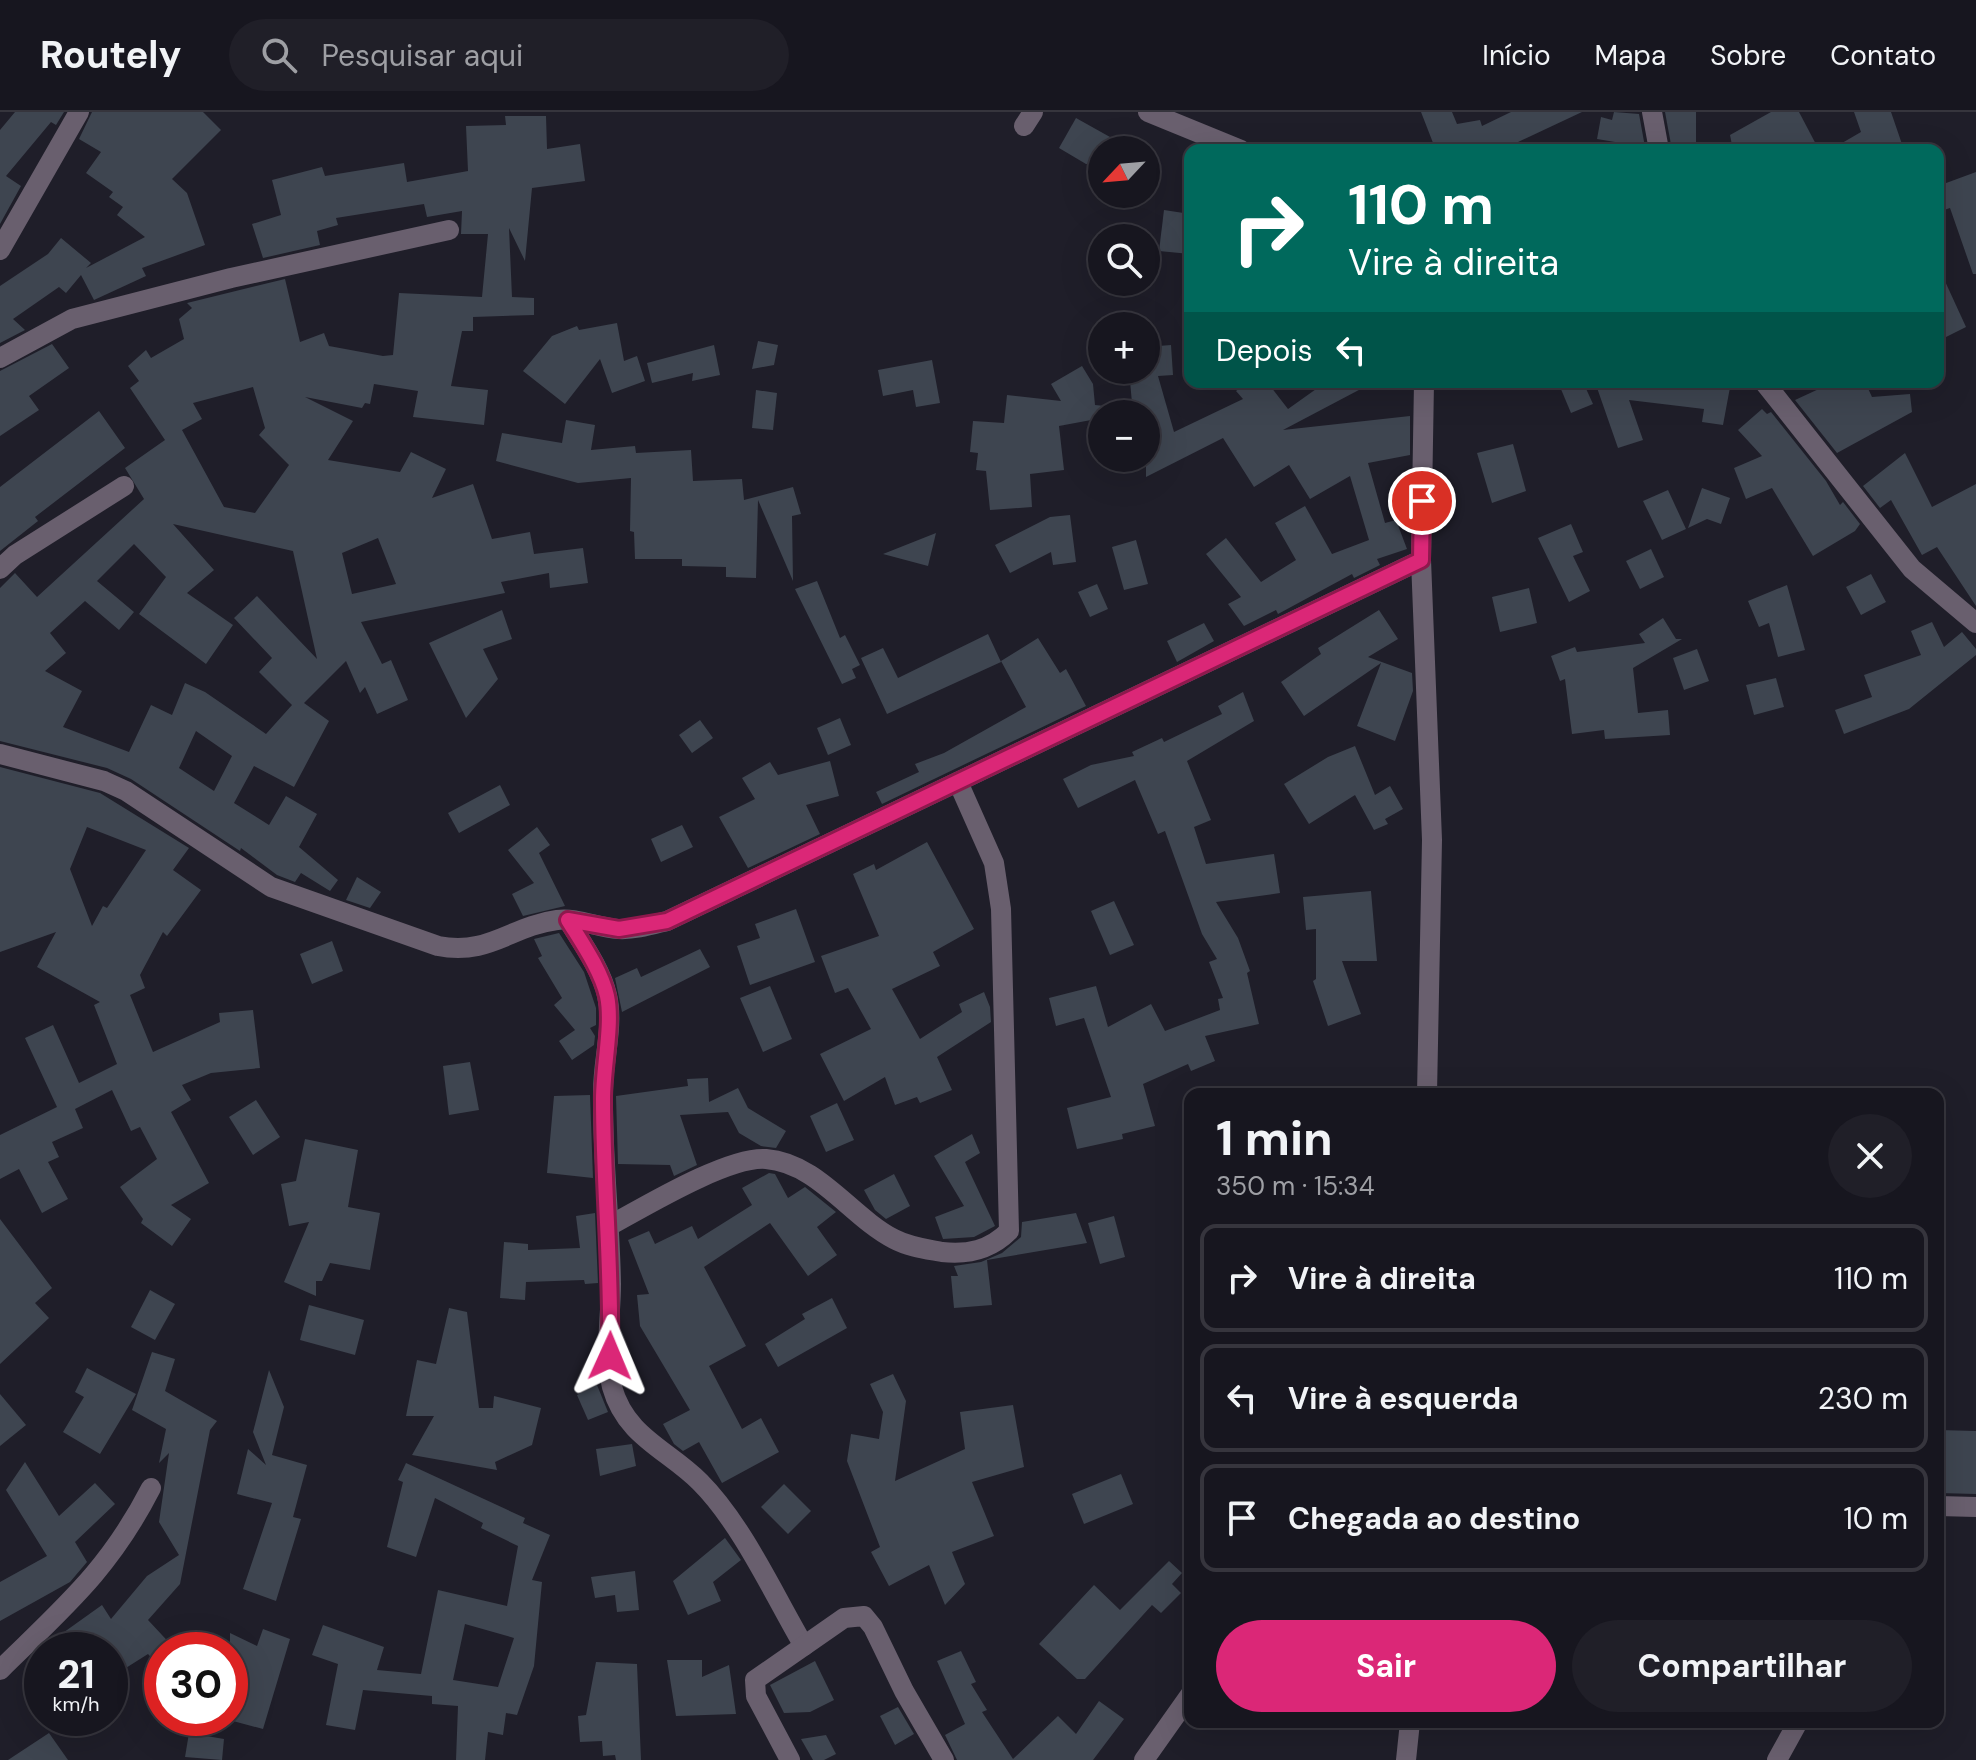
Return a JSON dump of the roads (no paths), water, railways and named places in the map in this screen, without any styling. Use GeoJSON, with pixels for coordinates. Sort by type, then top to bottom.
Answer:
{"type":"FeatureCollection","features":[{"type":"Feature","properties":{"kind":"street"},"geometry":{"type":"LineString","coordinates":[[0,250],[79,112]]}},
{"type":"Feature","properties":{"kind":"street"},"geometry":{"type":"LineString","coordinates":[[1148,112],[1226,144]]}},
{"type":"Feature","properties":{"kind":"street"},"geometry":{"type":"LineString","coordinates":[[1652,112],[1658,144]]}},
{"type":"Feature","properties":{"kind":"street"},"geometry":{"type":"LineString","coordinates":[[0,358],[72,319],[231,278],[449,230]]}},
{"type":"Feature","properties":{"kind":"street"},"geometry":{"type":"LineString","coordinates":[[1424,388],[1421,560],[1432,840],[1427,1088]]}},
{"type":"Feature","properties":{"kind":"street"},"geometry":{"type":"LineString","coordinates":[[1769,388],[1912,569],[1976,623]]}},
{"type":"Feature","properties":{"kind":"street"},"geometry":{"type":"LineString","coordinates":[[0,569],[15,555],[124,486]]}},
{"type":"Feature","properties":{"kind":"street"},"geometry":{"type":"LineString","coordinates":[[0,754],[104,781],[126,791],[271,887],[438,946],[459,950],[480,948],[544,923],[568,920],[619,929],[667,921],[1421,560]]}},
{"type":"Feature","properties":{"kind":"street"},"geometry":{"type":"LineString","coordinates":[[609,1226],[703,1177],[764,1158],[785,1164],[821,1183],[895,1240],[923,1249],[954,1253],[980,1251],[1009,1231],[1001,909],[994,863],[958,782]]}},
{"type":"Feature","properties":{"kind":"street"},"geometry":{"type":"LineString","coordinates":[[568,920],[606,991],[609,1006],[603,1090],[611,1382],[616,1402],[625,1418],[652,1447],[701,1483],[732,1525],[804,1646]]}},
{"type":"Feature","properties":{"kind":"street"},"geometry":{"type":"LineString","coordinates":[[0,1670],[78,1596],[107,1562],[151,1488]]}},
{"type":"Feature","properties":{"kind":"street"},"geometry":{"type":"LineString","coordinates":[[1944,1506],[1976,1507]]}},
{"type":"Feature","properties":{"kind":"street"},"geometry":{"type":"LineString","coordinates":[[790,1760],[754,1685],[758,1677],[844,1618],[864,1616],[873,1627],[904,1691],[944,1760]]}},
{"type":"Feature","properties":{"kind":"street"},"geometry":{"type":"LineString","coordinates":[[1144,1760],[1184,1703]]}},
{"type":"Feature","properties":{"kind":"street"},"geometry":{"type":"LineString","coordinates":[[1406,1760],[1409,1728]]}},
{"type":"Feature","properties":{"kind":"street"},"geometry":{"type":"LineString","coordinates":[[1777,1760],[1795,1728]]}}]}
